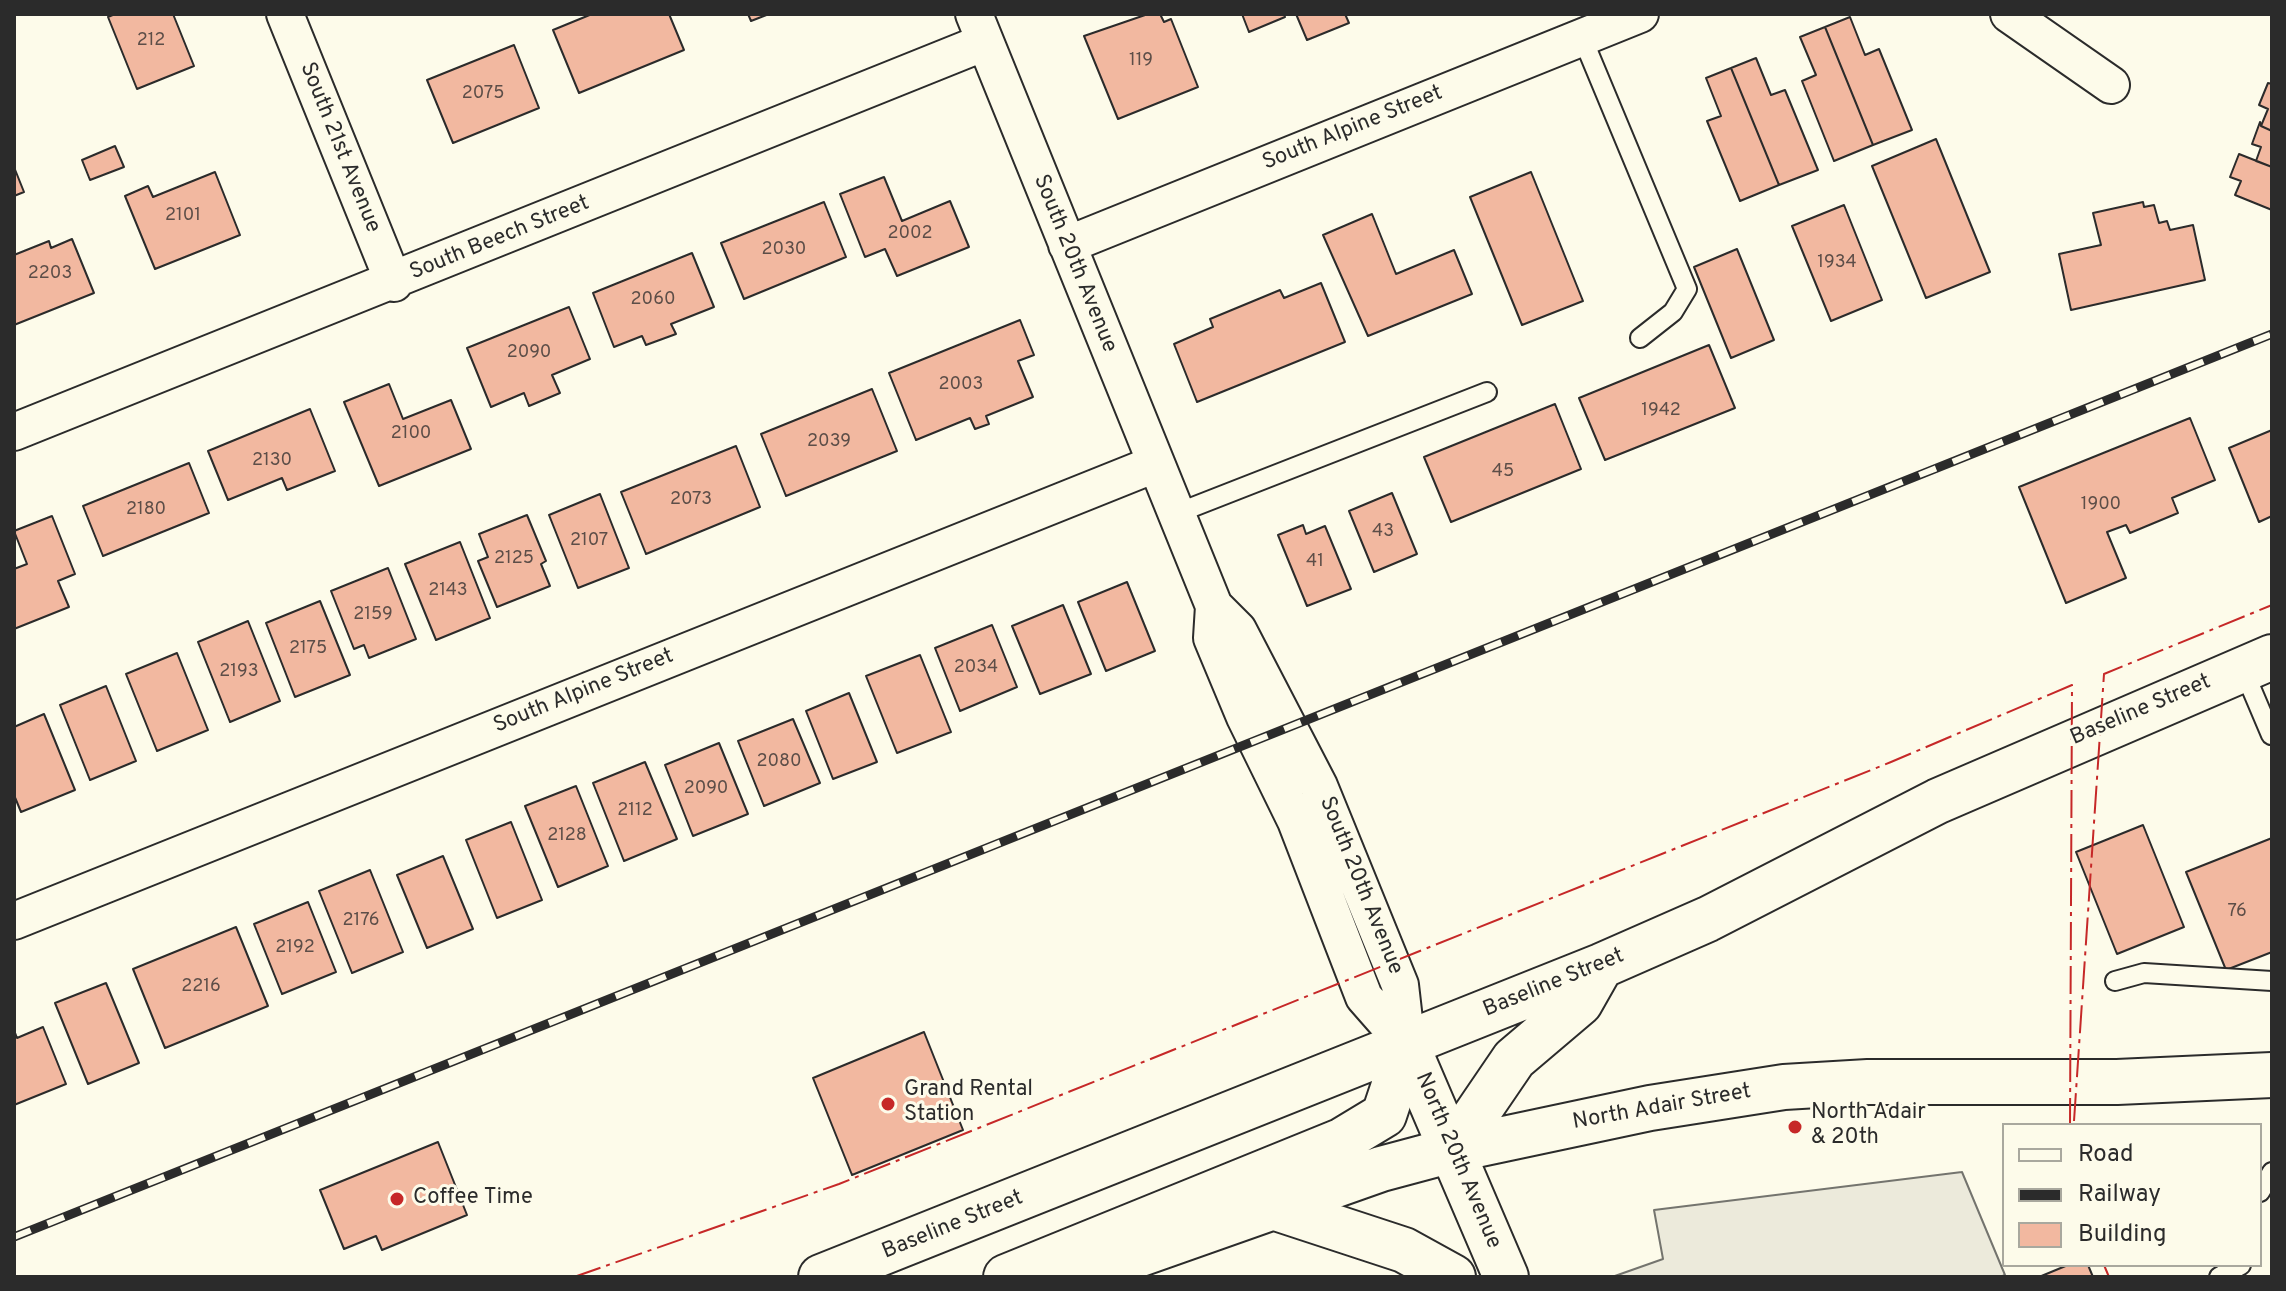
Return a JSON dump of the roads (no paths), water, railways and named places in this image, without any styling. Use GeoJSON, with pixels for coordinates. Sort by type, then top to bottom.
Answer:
{"type":"FeatureCollection","features":[{"type":"Feature","properties":{"kind":"main road","name":"Baseline Street"},"geometry":{"type":"LineString","coordinates":[[821,1277],[1407,1046],[1601,966],[1708,919],[1952,794],[2257,663]]}},
{"type":"Feature","properties":{"kind":"main road"},"geometry":{"type":"LineString","coordinates":[[1452,1150],[1514,1059],[1580,1003],[1601,966]]}},
{"type":"Feature","properties":{"kind":"main road","name":"North 20th Avenue"},"geometry":{"type":"LineString","coordinates":[[1407,1046],[1506,1277]]}},
{"type":"Feature","properties":{"kind":"main road"},"geometry":{"type":"LineString","coordinates":[[1006,1277],[1341,1141],[1384,1115],[1407,1046]]}},
{"type":"Feature","properties":{"kind":"main road","name":"North Adair Street"},"geometry":{"type":"LineString","coordinates":[[1075,1277],[1381,1169],[1452,1150],[1650,1108],[1784,1087],[1957,1080],[2155,1081],[2272,1075]]}},
{"type":"Feature","properties":{"kind":"main road"},"geometry":{"type":"LineString","coordinates":[[1273,1207],[1404,1250],[1453,1277]]}},
{"type":"Feature","properties":{"kind":"street","name":"South 21st Avenue"},"geometry":{"type":"LineString","coordinates":[[285,14],[394,283]]}},
{"type":"Feature","properties":{"kind":"street","name":"South Alpine Street"},"geometry":{"type":"LineString","coordinates":[[1067,245],[1640,14]]}},
{"type":"Feature","properties":{"kind":"street"},"geometry":{"type":"LineString","coordinates":[[2009,14],[2111,85]]}},
{"type":"Feature","properties":{"kind":"street","name":"South Beech Street"},"geometry":{"type":"LineString","coordinates":[[14,432],[394,283],[979,28]]}},
{"type":"Feature","properties":{"kind":"street","name":"South 20th Avenue"},"geometry":{"type":"LineString","coordinates":[[979,28],[1214,606],[1212,638],[1245,717],[1296,821],[1364,997],[1407,1046]]}},
{"type":"Feature","properties":{"kind":"street","name":"South Alpine Street"},"geometry":{"type":"LineString","coordinates":[[14,921],[1155,464]]}},
{"type":"Feature","properties":{"kind":"lane"},"geometry":{"type":"LineString","coordinates":[[1582,37],[1687,289],[1673,312],[1640,338]]}},
{"type":"Feature","properties":{"kind":"lane"},"geometry":{"type":"LineString","coordinates":[[1175,514],[1487,392]]}},
{"type":"Feature","properties":{"kind":"lane"},"geometry":{"type":"LineString","coordinates":[[2257,663],[2272,736]]}},
{"type":"Feature","properties":{"kind":"lane"},"geometry":{"type":"LineString","coordinates":[[2115,981],[2144,973],[2272,981]]}},
{"type":"Feature","properties":{"kind":"lane"},"geometry":{"type":"LineString","coordinates":[[2219,1277],[2237,1267]]}},
{"type":"Feature","properties":{"kind":"railway"},"geometry":{"type":"LineString","coordinates":[[14,1237],[2272,334]]}},
{"type":"Feature","properties":{"kind":"place","name":"Grand Rental Station"},"geometry":{"type":"Point","coordinates":[888,1104]}},
{"type":"Feature","properties":{"kind":"place","name":"North Adair & 20th"},"geometry":{"type":"Point","coordinates":[1795,1127]}},
{"type":"Feature","properties":{"kind":"place","name":"Coffee Time"},"geometry":{"type":"Point","coordinates":[397,1199]}}]}
